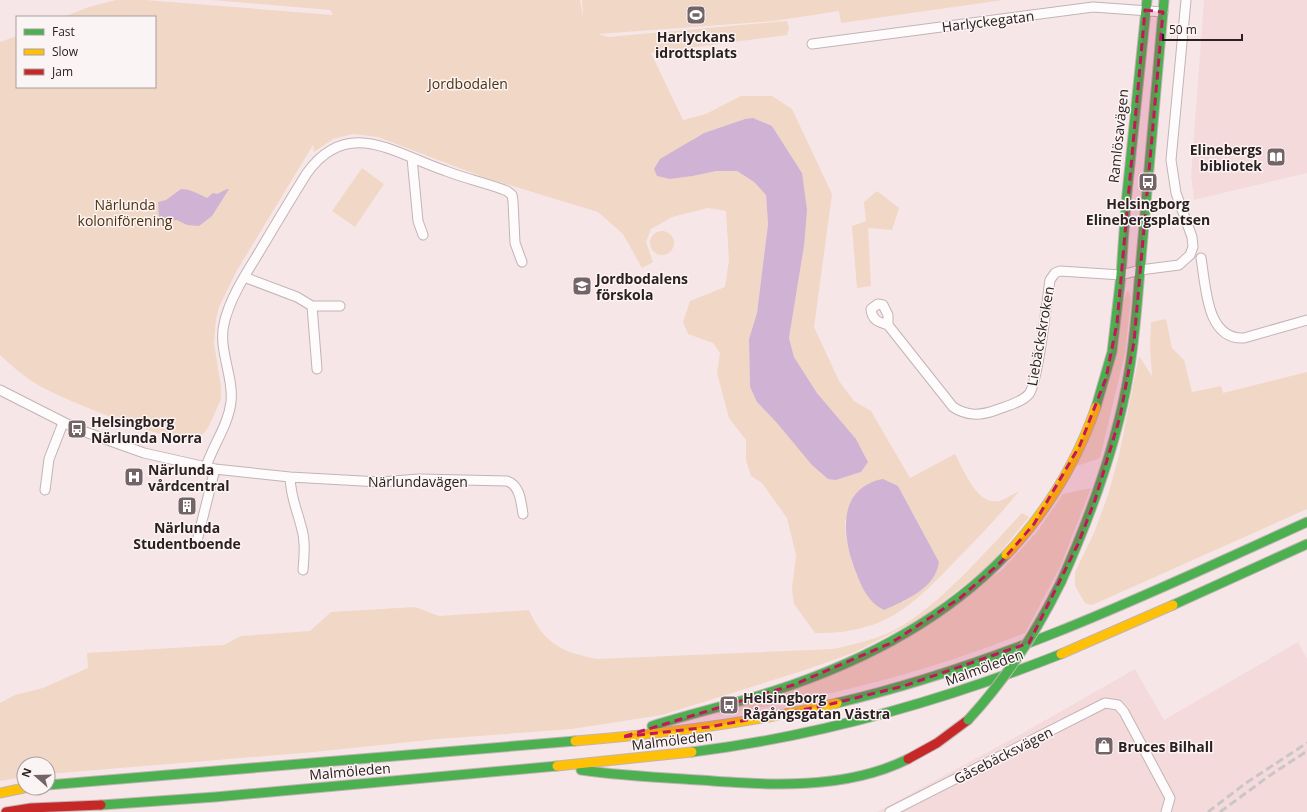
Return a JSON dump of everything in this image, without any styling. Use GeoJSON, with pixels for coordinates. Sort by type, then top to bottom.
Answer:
{"type":"FeatureCollection","features":[{"type":"Feature","properties":{"kind":"main road","name":"Ramlösavägen"},"geometry":{"type":"LineString","coordinates":[[622,737],[678,717],[756,698],[793,685],[891,643],[938,615],[986,576],[1016,545],[1054,495],[1090,423],[1106,378],[1117,323],[1126,203],[1147,0]]}},
{"type":"Feature","properties":{"kind":"main road"},"geometry":{"type":"LineString","coordinates":[[554,766],[607,774],[732,783],[780,784],[833,780],[881,771],[903,762],[946,739],[968,720],[991,696],[1017,662],[1034,635],[1061,582],[1078,544],[1102,480],[1120,417],[1132,355],[1164,0]]}},
{"type":"Feature","properties":{"kind":"main road","name":"Malmöleden"},"geometry":{"type":"LineString","coordinates":[[56,784],[622,737],[738,722],[823,706],[904,686],[1001,654],[1096,617],[1307,522]]}},
{"type":"Feature","properties":{"kind":"main road","name":"Malmöleden"},"geometry":{"type":"LineString","coordinates":[[6,812],[40,808],[167,801],[685,753],[741,745],[854,723],[911,707],[1043,661],[1102,637],[1307,544]]}},
{"type":"Feature","properties":{"kind":"main road"},"geometry":{"type":"LineString","coordinates":[[0,793],[16,790]]}},
{"type":"Feature","properties":{"kind":"main road"},"geometry":{"type":"LineString","coordinates":[[140,812],[167,801]]}},
{"type":"Feature","properties":{"kind":"street"},"geometry":{"type":"LineString","coordinates":[[1121,275],[1140,270],[1179,264],[1190,255],[1193,248],[1192,237],[1176,193],[1171,160],[1186,0]]}},
{"type":"Feature","properties":{"kind":"street","name":"Harlyckegatan"},"geometry":{"type":"LineString","coordinates":[[812,44],[1093,7],[1163,12]]}},
{"type":"Feature","properties":{"kind":"street"},"geometry":{"type":"LineString","coordinates":[[206,467],[210,453],[228,416],[231,393],[224,355],[223,325],[244,277],[307,173],[314,163],[327,152],[347,144],[370,144],[384,146],[446,172],[498,187],[510,193],[513,200],[515,244],[522,262]]}},
{"type":"Feature","properties":{"kind":"street"},"geometry":{"type":"LineString","coordinates":[[412,158],[418,221],[423,235]]}},
{"type":"Feature","properties":{"kind":"street"},"geometry":{"type":"LineString","coordinates":[[1202,258],[1209,303],[1216,326],[1223,333],[1234,339],[1244,338],[1307,320]]}},
{"type":"Feature","properties":{"kind":"street","name":"Liebäckskroken"},"geometry":{"type":"LineString","coordinates":[[888,325],[952,407],[962,413],[974,415],[986,414],[1016,402],[1029,394],[1034,384],[1050,280],[1055,273],[1060,271],[1121,275]]}},
{"type":"Feature","properties":{"kind":"street"},"geometry":{"type":"LineString","coordinates":[[244,277],[297,297],[312,306],[340,306]]}},
{"type":"Feature","properties":{"kind":"street"},"geometry":{"type":"LineString","coordinates":[[312,306],[317,369]]}},
{"type":"Feature","properties":{"kind":"street","name":"Närlundavägen"},"geometry":{"type":"LineString","coordinates":[[0,390],[63,423],[144,453],[215,469],[290,477],[380,482],[425,479],[506,481],[515,485],[523,514]]}},
{"type":"Feature","properties":{"kind":"street"},"geometry":{"type":"LineString","coordinates":[[45,490],[49,459],[63,423]]}},
{"type":"Feature","properties":{"kind":"street"},"geometry":{"type":"LineString","coordinates":[[197,541],[215,469]]}},
{"type":"Feature","properties":{"kind":"street"},"geometry":{"type":"LineString","coordinates":[[290,477],[291,497],[304,539],[303,570]]}},
{"type":"Feature","properties":{"kind":"street","name":"Gåsebäcksvägen"},"geometry":{"type":"LineString","coordinates":[[890,812],[1105,703],[1118,705],[1124,712],[1170,798],[1166,811]]}},
{"type":"Feature","properties":{"kind":"highlighted area"},"geometry":{"type":"Polygon","coordinates":[[[1145,10],[1163,12],[1134,342],[1120,417],[1095,500],[1078,544],[1029,643],[904,686],[823,706],[709,727],[622,737],[793,685],[891,643],[960,598],[1001,562],[1034,524],[1080,445],[1106,378],[1117,323],[1145,10]]]}},
{"type":"Feature","properties":{"kind":"shaded area"},"geometry":{"type":"Polygon","coordinates":[[[1204,0],[1307,0],[1307,173],[1194,200],[1191,176],[1204,0]]]}},
{"type":"Feature","properties":{"kind":"shaded area"},"geometry":{"type":"Polygon","coordinates":[[[753,118],[772,126],[802,173],[807,210],[804,246],[789,338],[794,357],[817,393],[856,439],[868,462],[861,472],[836,480],[828,479],[812,465],[777,423],[757,402],[750,387],[749,339],[757,313],[768,224],[766,195],[754,182],[737,171],[716,171],[670,179],[657,176],[654,169],[660,159],[704,133],[745,119],[753,118]]]}},
{"type":"Feature","properties":{"kind":"shaded area"},"geometry":{"type":"Polygon","coordinates":[[[181,189],[198,193],[207,198],[213,193],[217,194],[229,189],[212,216],[199,226],[187,225],[177,220],[164,221],[159,217],[158,202],[166,200],[181,189]]]}},
{"type":"Feature","properties":{"kind":"shaded area"},"geometry":{"type":"Polygon","coordinates":[[[883,479],[898,486],[939,562],[937,571],[926,586],[919,592],[884,610],[878,607],[870,599],[861,584],[851,559],[846,530],[850,503],[857,493],[868,484],[883,479]]]}},
{"type":"Feature","properties":{"kind":"shaded area"},"geometry":{"type":"Polygon","coordinates":[[[1298,642],[1307,659],[1307,812],[877,812],[1023,733],[1135,669],[1164,720],[1298,642]]]}},
{"type":"Feature","properties":{"kind":"green space"},"geometry":{"type":"Polygon","coordinates":[[[116,0],[145,0],[333,15],[330,10],[212,0],[580,0],[583,18],[582,0],[1003,0],[841,23],[839,11],[774,21],[598,34],[608,37],[787,21],[789,28],[787,35],[651,53],[683,120],[706,114],[741,96],[772,96],[792,109],[832,194],[814,327],[839,381],[854,401],[871,411],[910,478],[955,454],[972,485],[984,498],[991,501],[999,501],[1019,491],[974,542],[929,588],[908,606],[896,614],[872,625],[844,632],[815,633],[794,604],[792,589],[796,555],[787,518],[762,483],[751,476],[746,460],[746,440],[729,418],[717,373],[720,353],[713,343],[688,334],[683,322],[690,301],[725,287],[729,260],[726,211],[708,208],[672,217],[651,229],[646,242],[653,262],[642,268],[623,234],[598,212],[483,177],[378,137],[353,134],[333,139],[314,152],[313,145],[236,272],[219,307],[216,319],[214,343],[221,387],[221,399],[208,428],[198,440],[186,440],[167,436],[116,419],[45,389],[24,376],[0,355],[0,42],[16,36],[16,88],[156,88],[156,16],[66,16],[89,7],[116,0]],[[745,119],[704,133],[693,139],[670,179],[716,171],[737,171],[754,182],[766,195],[768,224],[757,313],[749,339],[750,387],[757,402],[836,480],[861,472],[865,456],[856,439],[817,393],[794,357],[789,338],[804,246],[802,173],[772,126],[745,119]],[[898,486],[845,520],[846,538],[853,565],[903,602],[931,581],[939,562],[898,486]]]}},
{"type":"Feature","properties":{"kind":"green space"},"geometry":{"type":"Polygon","coordinates":[[[362,168],[384,184],[355,227],[332,211],[362,168]]]}},
{"type":"Feature","properties":{"kind":"green space"},"geometry":{"type":"Polygon","coordinates":[[[877,191],[899,208],[892,230],[868,228],[871,286],[857,288],[852,226],[866,221],[864,202],[877,191]]]}},
{"type":"Feature","properties":{"kind":"green space"},"geometry":{"type":"Polygon","coordinates":[[[662,231],[671,234],[674,243],[671,252],[662,255],[653,252],[650,243],[653,234],[662,231]]]}},
{"type":"Feature","properties":{"kind":"green space"},"geometry":{"type":"Polygon","coordinates":[[[1128,290],[1131,299],[1125,353],[1100,458],[1077,466],[1125,297],[1128,290]]]}},
{"type":"Feature","properties":{"kind":"green space"},"geometry":{"type":"Polygon","coordinates":[[[1166,319],[1172,348],[1184,360],[1192,392],[1221,386],[1223,393],[1307,372],[1307,509],[1092,605],[1085,603],[1075,586],[1075,572],[1094,533],[1108,495],[1119,455],[1139,356],[1152,376],[1150,347],[1151,322],[1166,319]]]}},
{"type":"Feature","properties":{"kind":"green space"},"geometry":{"type":"Polygon","coordinates":[[[1091,488],[1060,567],[1025,633],[949,660],[872,683],[833,693],[755,709],[715,715],[808,684],[1001,571],[1037,532],[1063,494],[1091,488]]]}},
{"type":"Feature","properties":{"kind":"green space"},"geometry":{"type":"Polygon","coordinates":[[[1022,513],[1029,517],[989,566],[922,618],[853,653],[805,670],[662,715],[572,729],[438,739],[314,752],[56,773],[56,756],[16,756],[16,778],[0,781],[0,703],[15,695],[43,688],[88,668],[87,653],[224,645],[241,636],[310,631],[331,612],[415,607],[439,616],[529,610],[541,631],[556,645],[574,653],[597,659],[833,649],[867,641],[904,625],[940,597],[976,563],[1022,513]]]}},
{"type":"Feature","properties":{"kind":"railway"},"geometry":{"type":"LineString","coordinates":[[1208,812],[1246,783],[1307,743]]}},
{"type":"Feature","properties":{"kind":"railway"},"geometry":{"type":"LineString","coordinates":[[1220,812],[1269,776],[1307,751]]}},
{"type":"Feature","properties":{"kind":"traffic: fast"},"geometry":{"type":"LineString","coordinates":[[1121,275],[1126,203],[1147,0]]}},
{"type":"Feature","properties":{"kind":"traffic: fast"},"geometry":{"type":"LineString","coordinates":[[1140,270],[1164,0]]}},
{"type":"Feature","properties":{"kind":"traffic: fast"},"geometry":{"type":"LineString","coordinates":[[1061,582],[1093,505],[1118,426],[1131,359],[1140,270]]}},
{"type":"Feature","properties":{"kind":"traffic: fast"},"geometry":{"type":"LineString","coordinates":[[1096,407],[1112,352],[1121,275]]}},
{"type":"Feature","properties":{"kind":"traffic: fast"},"geometry":{"type":"LineString","coordinates":[[837,703],[899,687],[1018,647],[1134,600],[1307,522]]}},
{"type":"Feature","properties":{"kind":"traffic: fast"},"geometry":{"type":"LineString","coordinates":[[1173,605],[1307,544]]}},
{"type":"Feature","properties":{"kind":"traffic: fast"},"geometry":{"type":"LineString","coordinates":[[652,726],[774,691],[806,680],[869,653],[928,620],[981,579],[1006,555]]}},
{"type":"Feature","properties":{"kind":"traffic: fast"},"geometry":{"type":"LineString","coordinates":[[968,720],[995,688],[1020,654],[1061,582]]}},
{"type":"Feature","properties":{"kind":"traffic: fast"},"geometry":{"type":"LineString","coordinates":[[692,752],[787,737],[880,715],[971,687],[1061,654]]}},
{"type":"Feature","properties":{"kind":"traffic: fast"},"geometry":{"type":"LineString","coordinates":[[56,784],[575,741]]}},
{"type":"Feature","properties":{"kind":"traffic: fast"},"geometry":{"type":"LineString","coordinates":[[581,770],[632,776],[740,783],[798,784],[826,782],[854,777],[882,770],[908,759]]}},
{"type":"Feature","properties":{"kind":"traffic: fast"},"geometry":{"type":"LineString","coordinates":[[101,805],[215,797],[557,766]]}},
{"type":"Feature","properties":{"kind":"traffic: slow"},"geometry":{"type":"LineString","coordinates":[[1006,555],[1021,539],[1059,486],[1080,447],[1096,407]]}},
{"type":"Feature","properties":{"kind":"traffic: slow"},"geometry":{"type":"LineString","coordinates":[[1061,654],[1173,605]]}},
{"type":"Feature","properties":{"kind":"traffic: slow"},"geometry":{"type":"LineString","coordinates":[[575,741],[707,727],[837,703]]}},
{"type":"Feature","properties":{"kind":"traffic: slow"},"geometry":{"type":"LineString","coordinates":[[557,766],[692,752]]}},
{"type":"Feature","properties":{"kind":"traffic: slow"},"geometry":{"type":"LineString","coordinates":[[0,793],[16,790]]}},
{"type":"Feature","properties":{"kind":"traffic: jam"},"geometry":{"type":"LineString","coordinates":[[908,759],[937,743],[968,720]]}},
{"type":"Feature","properties":{"kind":"traffic: jam"},"geometry":{"type":"LineString","coordinates":[[6,812],[31,808],[101,805]]}},
{"type":"Feature","properties":{"kind":"place","name":"Harlyckans idrottsplats"},"geometry":{"type":"Point","coordinates":[696,15]}},
{"type":"Feature","properties":{"kind":"place","name":"Elinebergs bibliotek"},"geometry":{"type":"Point","coordinates":[1276,157]}},
{"type":"Feature","properties":{"kind":"place","name":"Helsingborg Elinebergsplatsen"},"geometry":{"type":"Point","coordinates":[1148,182]}},
{"type":"Feature","properties":{"kind":"place","name":"Jordbodalens förskola"},"geometry":{"type":"Point","coordinates":[582,286]}},
{"type":"Feature","properties":{"kind":"place","name":"Helsingborg Närlunda Norra"},"geometry":{"type":"Point","coordinates":[77,429]}},
{"type":"Feature","properties":{"kind":"place","name":"Närlunda vårdcentral"},"geometry":{"type":"Point","coordinates":[134,477]}},
{"type":"Feature","properties":{"kind":"place","name":"Närlunda Studentboende"},"geometry":{"type":"Point","coordinates":[187,506]}},
{"type":"Feature","properties":{"kind":"place","name":"Helsingborg Rågångsgatan Västra"},"geometry":{"type":"Point","coordinates":[729,705]}},
{"type":"Feature","properties":{"kind":"place","name":"Bruces Bilhall"},"geometry":{"type":"Point","coordinates":[1104,746]}},
{"type":"Feature","properties":{"kind":"park label","name":"Jordbodalen"},"geometry":{"type":"Point","coordinates":[468,83]}},
{"type":"Feature","properties":{"kind":"park label","name":"Närlunda koloniförening"},"geometry":{"type":"Point","coordinates":[125,212]}}]}
